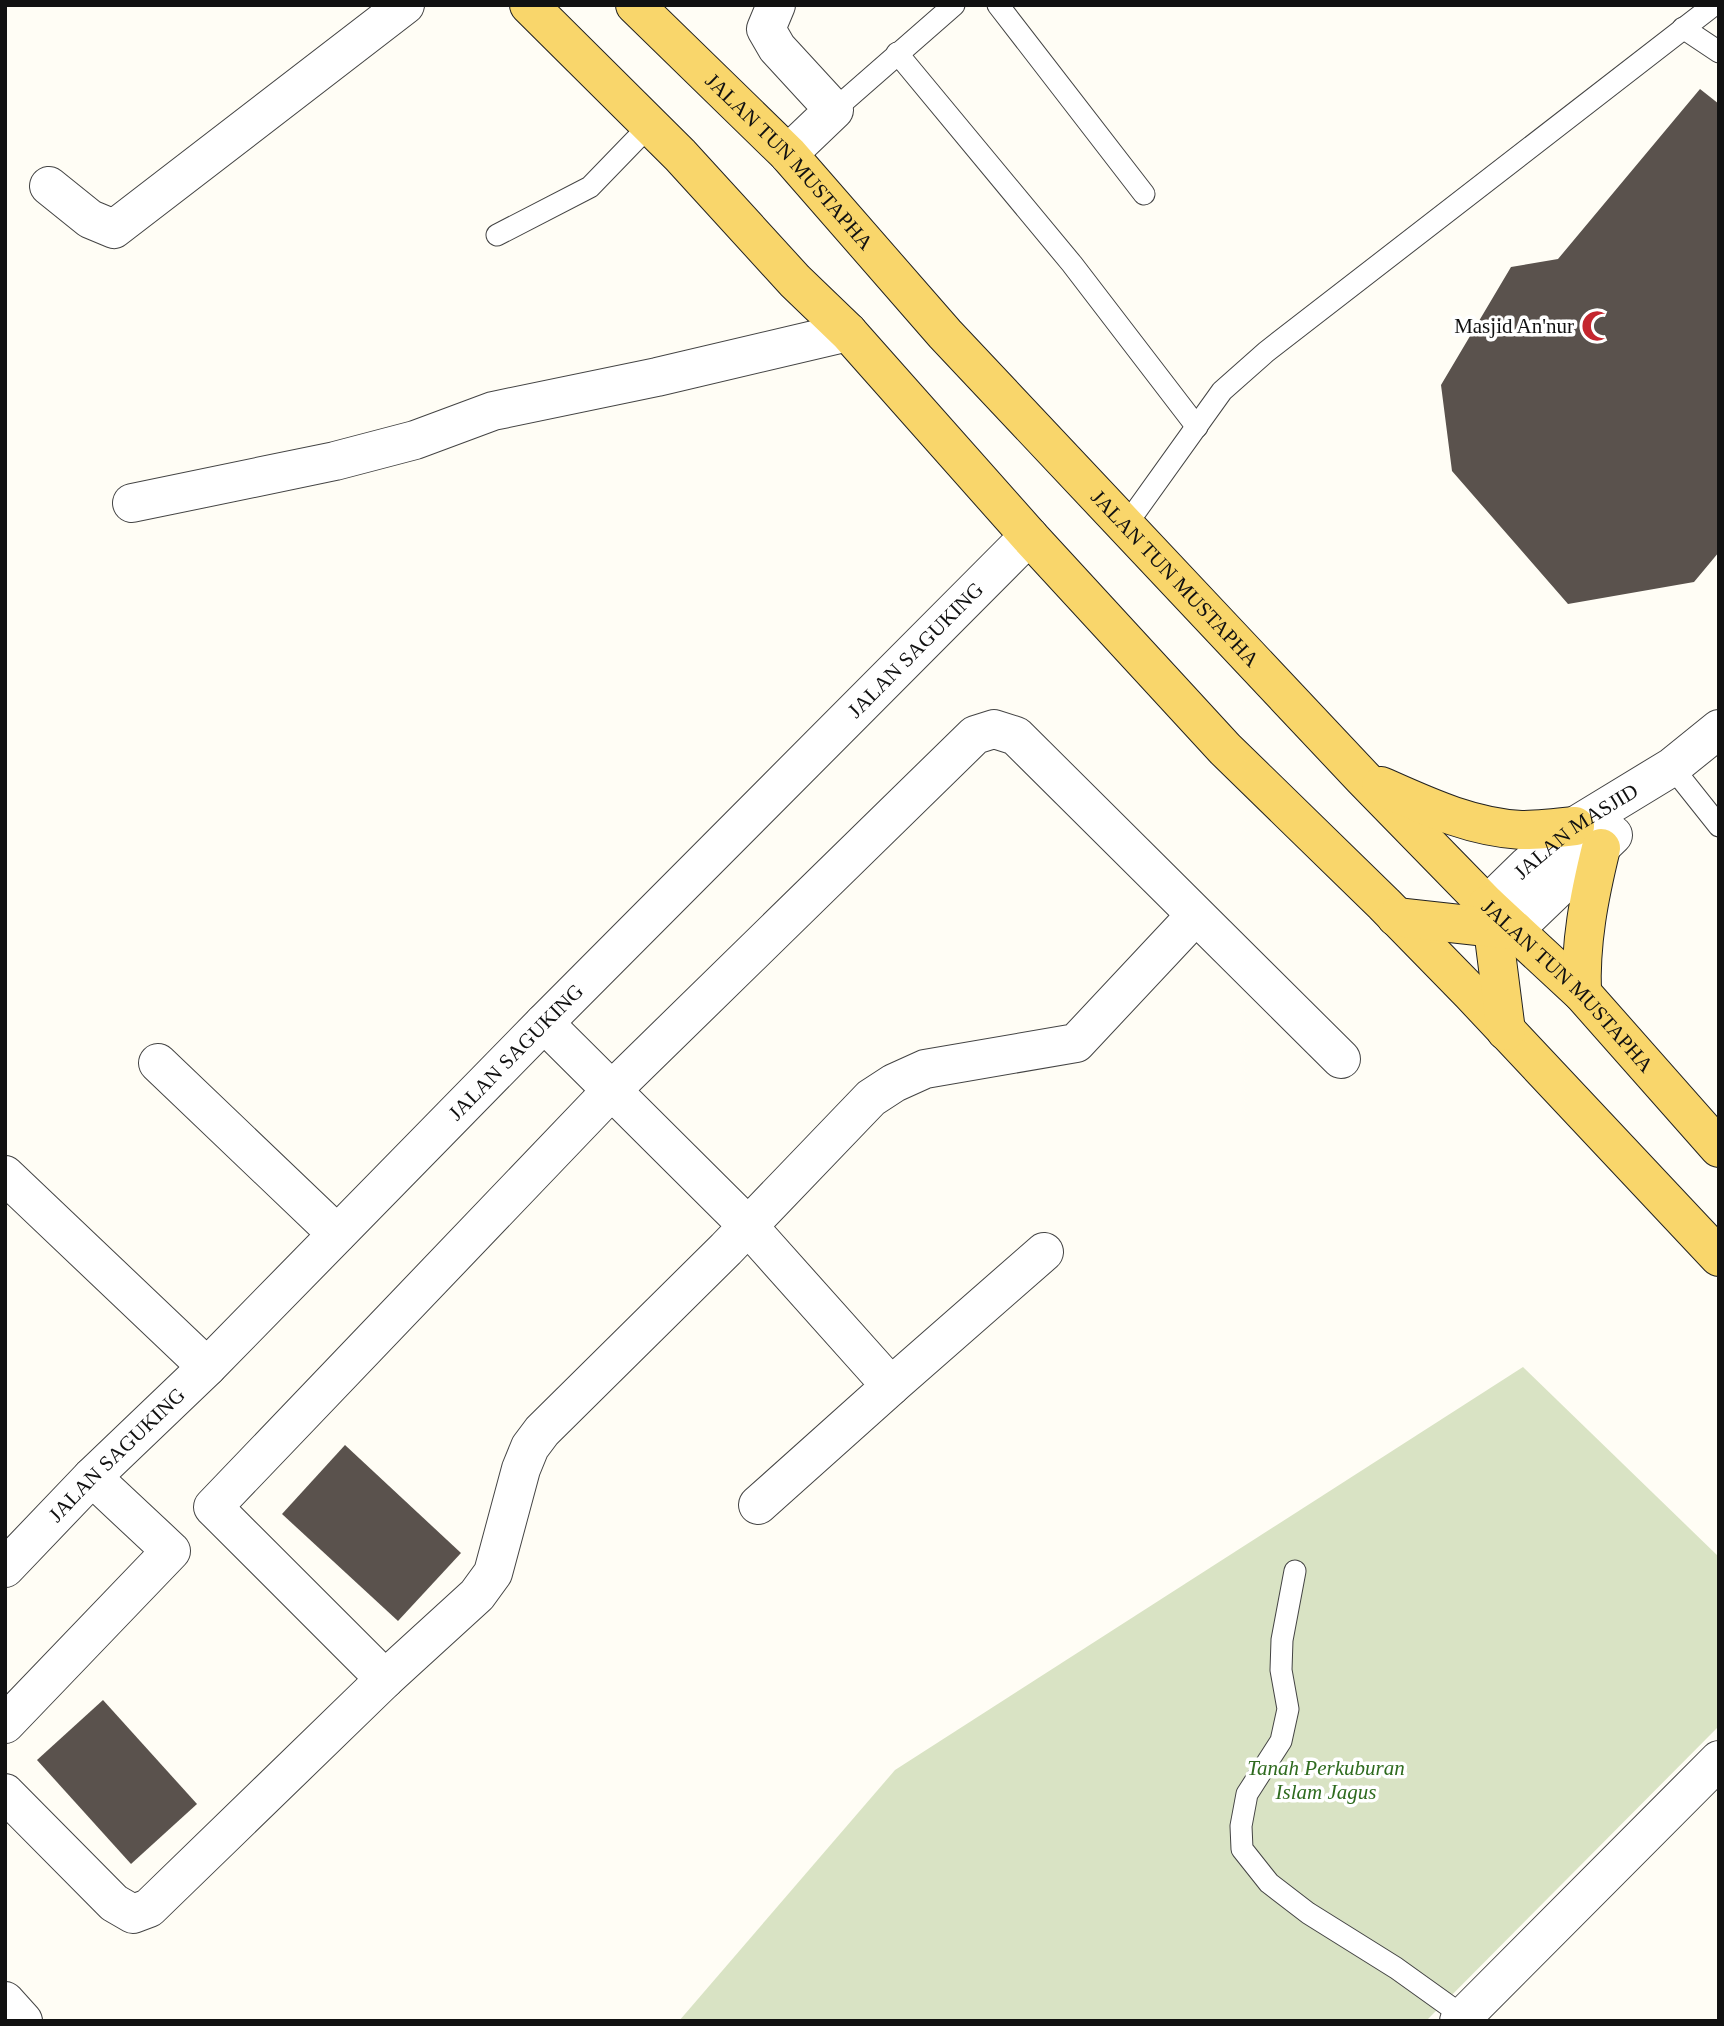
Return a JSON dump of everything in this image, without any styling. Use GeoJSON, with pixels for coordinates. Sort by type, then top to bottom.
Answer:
{"type":"FeatureCollection","features":[{"type":"Feature","properties":{"kind":"main road"},"geometry":{"type":"LineString","coordinates":[[529,5],[650,125],[795,281],[848,332],[1029,536],[1225,749],[1396,917],[1719,1257]]}},
{"type":"Feature","properties":{"kind":"main road","name":"JALAN TUN MUSTAPHA"},"geometry":{"type":"LineString","coordinates":[[635,5],[788,154],[945,334],[1498,922],[1582,993],[1719,1148]]}},
{"type":"Feature","properties":{"kind":"main road"},"geometry":{"type":"LineString","coordinates":[[1363,778],[1444,814],[1480,825],[1588,837],[1580,958],[1582,993]]}},
{"type":"Feature","properties":{"kind":"main road"},"geometry":{"type":"LineString","coordinates":[[1396,917],[1498,922],[1506,1031]]}},
{"type":"Feature","properties":{"kind":"street"},"geometry":{"type":"LineString","coordinates":[[49,186],[90,219],[114,229],[405,5]]}},
{"type":"Feature","properties":{"kind":"street"},"geometry":{"type":"LineString","coordinates":[[776,5],[766,29],[777,48],[834,110],[788,154]]}},
{"type":"Feature","properties":{"kind":"street"},"geometry":{"type":"LineString","coordinates":[[132,503],[335,461],[415,440],[493,411],[657,377],[848,332]]}},
{"type":"Feature","properties":{"kind":"street","name":"JALAN SAGUKING"},"geometry":{"type":"LineString","coordinates":[[9,1556],[207,1367],[544,1023],[1029,536]]}},
{"type":"Feature","properties":{"kind":"street"},"geometry":{"type":"LineString","coordinates":[[5,1724],[611,1090],[975,735],[994,729],[1016,736],[1341,1059]]}},
{"type":"Feature","properties":{"kind":"street","name":"JALAN MASJID"},"geometry":{"type":"LineString","coordinates":[[1498,922],[1588,837],[1719,729]]}},
{"type":"Feature","properties":{"kind":"street"},"geometry":{"type":"LineString","coordinates":[[5,1793],[114,1903],[133,1914],[149,1908],[477,1595],[493,1573],[522,1469],[530,1447],[542,1431],[872,1098],[894,1083],[925,1069],[1076,1043],[1195,916]]}},
{"type":"Feature","properties":{"kind":"street"},"geometry":{"type":"LineString","coordinates":[[544,1023],[748,1226],[891,1386]]}},
{"type":"Feature","properties":{"kind":"street"},"geometry":{"type":"LineString","coordinates":[[158,1063],[337,1234]]}},
{"type":"Feature","properties":{"kind":"street"},"geometry":{"type":"LineString","coordinates":[[5,1175],[207,1367]]}},
{"type":"Feature","properties":{"kind":"street"},"geometry":{"type":"LineString","coordinates":[[758,1505],[1044,1252]]}},
{"type":"Feature","properties":{"kind":"street"},"geometry":{"type":"LineString","coordinates":[[92,1476],[170,1551]]}},
{"type":"Feature","properties":{"kind":"street"},"geometry":{"type":"LineString","coordinates":[[213,1507],[386,1679]]}},
{"type":"Feature","properties":{"kind":"street"},"geometry":{"type":"LineString","coordinates":[[1461,2018],[1719,1760]]}},
{"type":"Feature","properties":{"kind":"street"},"geometry":{"type":"LineString","coordinates":[[5,2001],[23,2021]]}},
{"type":"Feature","properties":{"kind":"lane"},"geometry":{"type":"LineString","coordinates":[[834,110],[954,5]]}},
{"type":"Feature","properties":{"kind":"lane"},"geometry":{"type":"LineString","coordinates":[[998,5],[1144,194]]}},
{"type":"Feature","properties":{"kind":"lane"},"geometry":{"type":"LineString","coordinates":[[1126,526],[1222,391],[1266,352],[1714,5]]}},
{"type":"Feature","properties":{"kind":"lane"},"geometry":{"type":"LineString","coordinates":[[1683,28],[1719,52]]}},
{"type":"Feature","properties":{"kind":"lane"},"geometry":{"type":"LineString","coordinates":[[897,53],[1072,264],[1197,427]]}},
{"type":"Feature","properties":{"kind":"lane"},"geometry":{"type":"LineString","coordinates":[[497,235],[590,187],[650,125]]}},
{"type":"Feature","properties":{"kind":"lane"},"geometry":{"type":"LineString","coordinates":[[1672,767],[1719,826]]}},
{"type":"Feature","properties":{"kind":"lane"},"geometry":{"type":"LineString","coordinates":[[1295,1572],[1282,1640],[1281,1670],[1289,1709],[1281,1741],[1247,1794],[1241,1826],[1242,1849],[1269,1883],[1308,1913],[1396,1968],[1461,2018]]}},
{"type":"Feature","properties":{"kind":"green space","name":"Tanah Perkuburan Islam Jagus"},"geometry":{"type":"Polygon","coordinates":[[[1523,1367],[1719,1557],[1719,1726],[1426,2021],[679,2021],[895,1770],[1523,1367]]]}},
{"type":"Feature","properties":{"kind":"building","name":"Masjid An'nur"},"geometry":{"type":"Polygon","coordinates":[[[1700,89],[1719,104],[1719,552],[1694,582],[1568,604],[1452,471],[1441,385],[1511,267],[1558,259],[1700,89]]]}},
{"type":"Feature","properties":{"kind":"building"},"geometry":{"type":"Polygon","coordinates":[[[345,1445],[461,1553],[398,1621],[282,1514],[345,1445]]]}},
{"type":"Feature","properties":{"kind":"building"},"geometry":{"type":"Polygon","coordinates":[[[103,1700],[197,1804],[131,1864],[37,1760],[103,1700]]]}},
{"type":"Feature","properties":{"kind":"place","name":"Masjid An'nur"},"geometry":{"type":"Point","coordinates":[1597,326]}}]}
